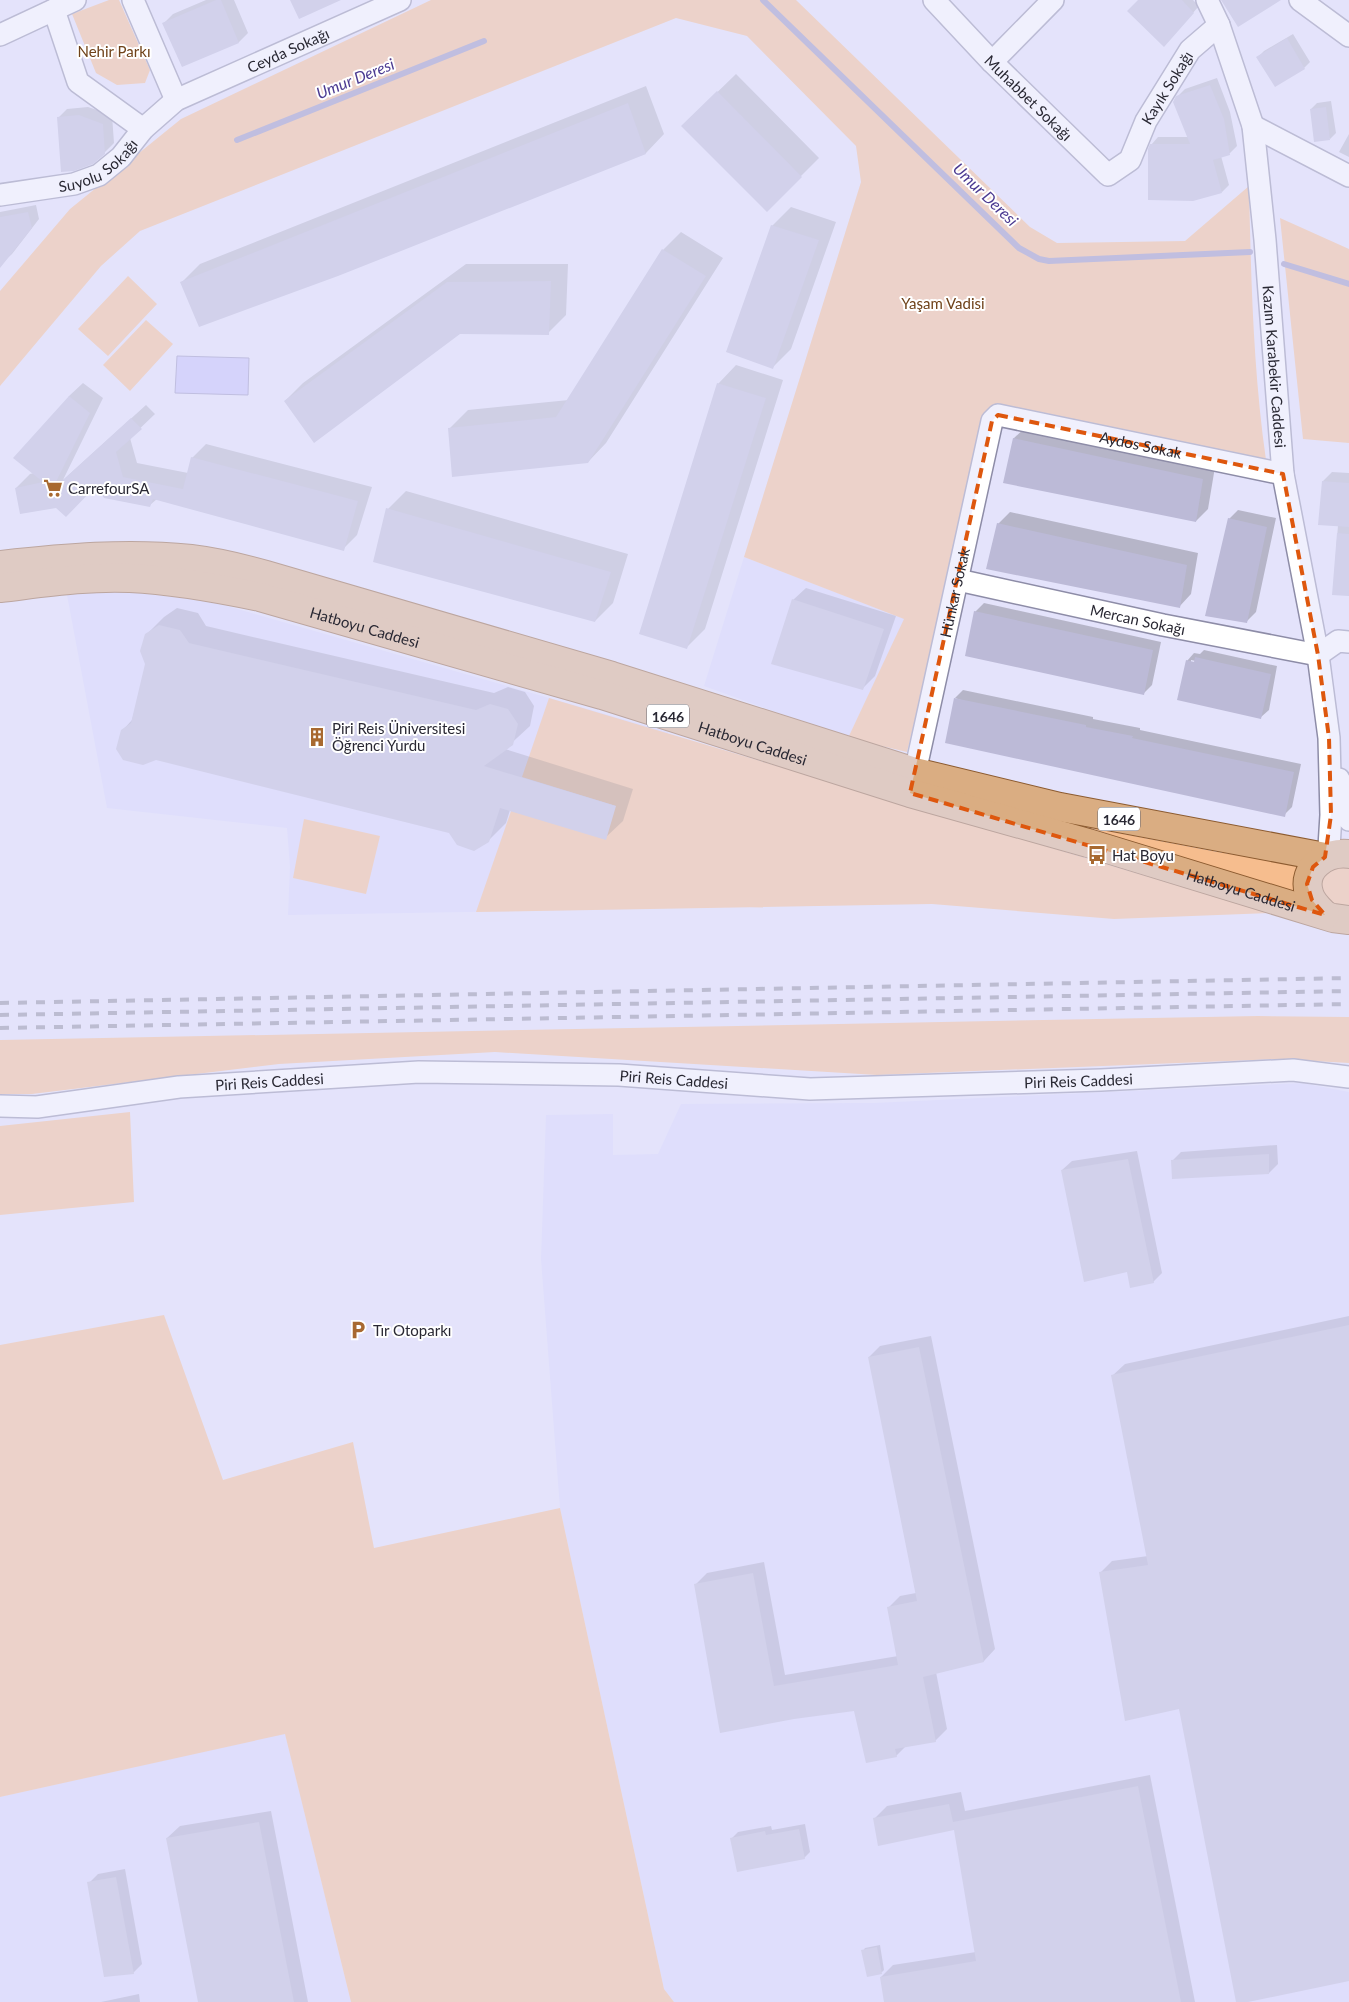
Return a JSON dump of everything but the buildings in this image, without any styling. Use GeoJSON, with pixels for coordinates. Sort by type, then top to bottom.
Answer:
{"type":"FeatureCollection","features":[{"type":"Feature","properties":{"kind":"main road","name":"Hatboyu Caddesi"},"geometry":{"type":"LineString","coordinates":[[0,565],[117,555],[191,559],[266,574],[612,676],[1088,843],[1339,917]]}},
{"type":"Feature","properties":{"kind":"main road","name":"Hatboyu Caddesi"},"geometry":{"type":"LineString","coordinates":[[0,588],[84,579],[129,578],[202,585],[260,597],[913,783],[1337,856]]}},
{"type":"Feature","properties":{"kind":"main road","name":"Hatboyu Caddesi"},"geometry":{"type":"LineString","coordinates":[[1337,856],[1313,867],[1308,875],[1307,884],[1312,900],[1339,917]]}},
{"type":"Feature","properties":{"kind":"street"},"geometry":{"type":"LineString","coordinates":[[0,35],[74,0]]}},
{"type":"Feature","properties":{"kind":"street"},"geometry":{"type":"LineString","coordinates":[[134,0],[176,100]]}},
{"type":"Feature","properties":{"kind":"street","name":"Ceyda Sokağı"},"geometry":{"type":"LineString","coordinates":[[176,100],[400,0]]}},
{"type":"Feature","properties":{"kind":"street","name":"Muhabbet Sokağı"},"geometry":{"type":"LineString","coordinates":[[934,0],[992,62],[1108,175],[1130,160]]}},
{"type":"Feature","properties":{"kind":"street"},"geometry":{"type":"LineString","coordinates":[[992,62],[1053,0]]}},
{"type":"Feature","properties":{"kind":"street","name":"Kazım Karabekir Caddesi"},"geometry":{"type":"LineString","coordinates":[[1207,0],[1219,25],[1253,126],[1265,240],[1283,474],[1318,656],[1328,738]]}},
{"type":"Feature","properties":{"kind":"street"},"geometry":{"type":"LineString","coordinates":[[1300,0],[1349,36]]}},
{"type":"Feature","properties":{"kind":"street"},"geometry":{"type":"LineString","coordinates":[[54,10],[78,82],[143,128]]}},
{"type":"Feature","properties":{"kind":"street","name":"Kayık Sokağı"},"geometry":{"type":"LineString","coordinates":[[1130,160],[1146,122],[1190,50],[1219,25]]}},
{"type":"Feature","properties":{"kind":"street","name":"Suyolu Sokağı"},"geometry":{"type":"LineString","coordinates":[[0,195],[74,184],[99,175],[121,157],[143,128],[176,100]]}},
{"type":"Feature","properties":{"kind":"street"},"geometry":{"type":"LineString","coordinates":[[1253,126],[1349,176]]}},
{"type":"Feature","properties":{"kind":"street","name":"Aydos Sokak"},"geometry":{"type":"LineString","coordinates":[[998,416],[1283,474]]}},
{"type":"Feature","properties":{"kind":"street","name":"Hünkar Sokak"},"geometry":{"type":"LineString","coordinates":[[913,783],[992,421],[998,416]]}},
{"type":"Feature","properties":{"kind":"street","name":"Mercan Sokağı"},"geometry":{"type":"LineString","coordinates":[[958,580],[1163,625],[1318,656]]}},
{"type":"Feature","properties":{"kind":"street"},"geometry":{"type":"LineString","coordinates":[[1318,656],[1338,641],[1349,642]]}},
{"type":"Feature","properties":{"kind":"street"},"geometry":{"type":"LineString","coordinates":[[1328,738],[1349,820]]}},
{"type":"Feature","properties":{"kind":"street"},"geometry":{"type":"LineString","coordinates":[[1328,738],[1331,815],[1329,846],[1337,856]]}},
{"type":"Feature","properties":{"kind":"street","name":"Piri Reis Caddesi"},"geometry":{"type":"LineString","coordinates":[[0,1106],[37,1107],[179,1087],[420,1072],[619,1075],[810,1089],[1101,1080],[1293,1070],[1349,1077]]}},
{"type":"Feature","properties":{"kind":"highlighted area"},"geometry":{"type":"Polygon","coordinates":[[[998,415],[1283,474],[1318,655],[1329,738],[1331,815],[1325,857],[1313,867],[1307,884],[1312,900],[1325,915],[910,793],[992,421],[998,415]]]}},
{"type":"Feature","properties":{"kind":"shaded area"},"geometry":{"type":"Polygon","coordinates":[[[177,356],[249,358],[248,395],[175,393],[177,356]]]}},
{"type":"Feature","properties":{"kind":"shaded area"},"geometry":{"type":"Polygon","coordinates":[[[744,557],[905,619],[848,738],[704,686],[744,557]]]}},
{"type":"Feature","properties":{"kind":"shaded area"},"geometry":{"type":"Polygon","coordinates":[[[116,590],[213,602],[668,732],[634,909],[288,915],[290,867],[287,828],[107,808],[67,595],[116,590]]]}},
{"type":"Feature","properties":{"kind":"shaded area"},"geometry":{"type":"Polygon","coordinates":[[[1302,1083],[1349,1092],[1349,2002],[674,2002],[664,1989],[560,1508],[541,1259],[546,1115],[613,1114],[613,1155],[658,1154],[681,1104],[874,1103],[1302,1083]]]}},
{"type":"Feature","properties":{"kind":"shaded area"},"geometry":{"type":"Polygon","coordinates":[[[285,1733],[351,2002],[0,2002],[0,1797],[285,1733]]]}},
{"type":"Feature","properties":{"kind":"green space","name":"Nehir Parkı"},"geometry":{"type":"Polygon","coordinates":[[[109,0],[119,0],[150,70],[145,83],[117,85],[96,73],[72,14],[109,0]]]}},
{"type":"Feature","properties":{"kind":"green space","name":"Yaşam Vadisi"},"geometry":{"type":"Polygon","coordinates":[[[431,0],[796,0],[1030,227],[1057,243],[1185,241],[1249,186],[1255,357],[1266,460],[1040,412],[994,405],[985,432],[907,752],[848,738],[904,619],[744,557],[861,182],[856,146],[747,36],[676,18],[140,231],[101,266],[0,386],[0,291],[70,209],[181,119],[431,0]]]}},
{"type":"Feature","properties":{"kind":"green space"},"geometry":{"type":"Polygon","coordinates":[[[1280,218],[1349,249],[1349,443],[1303,439],[1280,218]]]}},
{"type":"Feature","properties":{"kind":"green space"},"geometry":{"type":"Polygon","coordinates":[[[128,276],[157,304],[108,356],[78,329],[128,276]]]}},
{"type":"Feature","properties":{"kind":"green space"},"geometry":{"type":"Polygon","coordinates":[[[146,320],[173,344],[130,391],[103,365],[146,320]]]}},
{"type":"Feature","properties":{"kind":"green space"},"geometry":{"type":"Polygon","coordinates":[[[549,698],[1270,913],[1114,919],[932,904],[476,912],[511,811],[616,806],[522,777],[549,698]]]}},
{"type":"Feature","properties":{"kind":"green space"},"geometry":{"type":"Polygon","coordinates":[[[304,819],[380,836],[366,894],[293,878],[304,819]]]}},
{"type":"Feature","properties":{"kind":"green space"},"geometry":{"type":"Polygon","coordinates":[[[1087,827],[1218,852],[1306,866],[1299,895],[1248,880],[1087,827]]]}},
{"type":"Feature","properties":{"kind":"green space"},"geometry":{"type":"Polygon","coordinates":[[[1349,866],[1349,906],[1342,908],[1325,901],[1319,880],[1326,870],[1349,866]]]}},
{"type":"Feature","properties":{"kind":"green space"},"geometry":{"type":"Polygon","coordinates":[[[1258,1016],[1349,1017],[1349,1063],[1278,1059],[877,1075],[495,1052],[279,1064],[32,1094],[0,1094],[0,1040],[1258,1016]]]}},
{"type":"Feature","properties":{"kind":"green space"},"geometry":{"type":"Polygon","coordinates":[[[130,1112],[134,1202],[0,1215],[0,1126],[130,1112]]]}},
{"type":"Feature","properties":{"kind":"green space"},"geometry":{"type":"Polygon","coordinates":[[[164,1315],[223,1480],[353,1442],[374,1548],[560,1508],[664,1989],[674,2002],[351,2002],[285,1734],[0,1797],[0,1345],[164,1315]]]}},
{"type":"Feature","properties":{"kind":"waterway","name":"Umur Deresi"},"geometry":{"type":"LineString","coordinates":[[763,0],[1019,248],[1039,259],[1049,261],[1250,252]]}},
{"type":"Feature","properties":{"kind":"waterway","name":"Umur Deresi"},"geometry":{"type":"LineString","coordinates":[[237,140],[484,41]]}},
{"type":"Feature","properties":{"kind":"waterway","name":"Umur Deresi"},"geometry":{"type":"LineString","coordinates":[[1284,264],[1349,284]]}},
{"type":"Feature","properties":{"kind":"railway"},"geometry":{"type":"LineString","coordinates":[[0,1003],[1349,978]]}},
{"type":"Feature","properties":{"kind":"railway"},"geometry":{"type":"LineString","coordinates":[[0,1015],[1349,991]]}},
{"type":"Feature","properties":{"kind":"railway"},"geometry":{"type":"LineString","coordinates":[[0,1028],[1349,1004]]}},
{"type":"Feature","properties":{"kind":"place","name":"CarrefourSA"},"geometry":{"type":"Point","coordinates":[53,488]}},
{"type":"Feature","properties":{"kind":"place","name":"Piri Reis Üniversitesi Öğrenci Yurdu"},"geometry":{"type":"Point","coordinates":[317,737]}},
{"type":"Feature","properties":{"kind":"place","name":"Hat Boyu"},"geometry":{"type":"Point","coordinates":[1097,855]}},
{"type":"Feature","properties":{"kind":"place","name":"Tır Otoparkı"},"geometry":{"type":"Point","coordinates":[358,1330]}}]}
